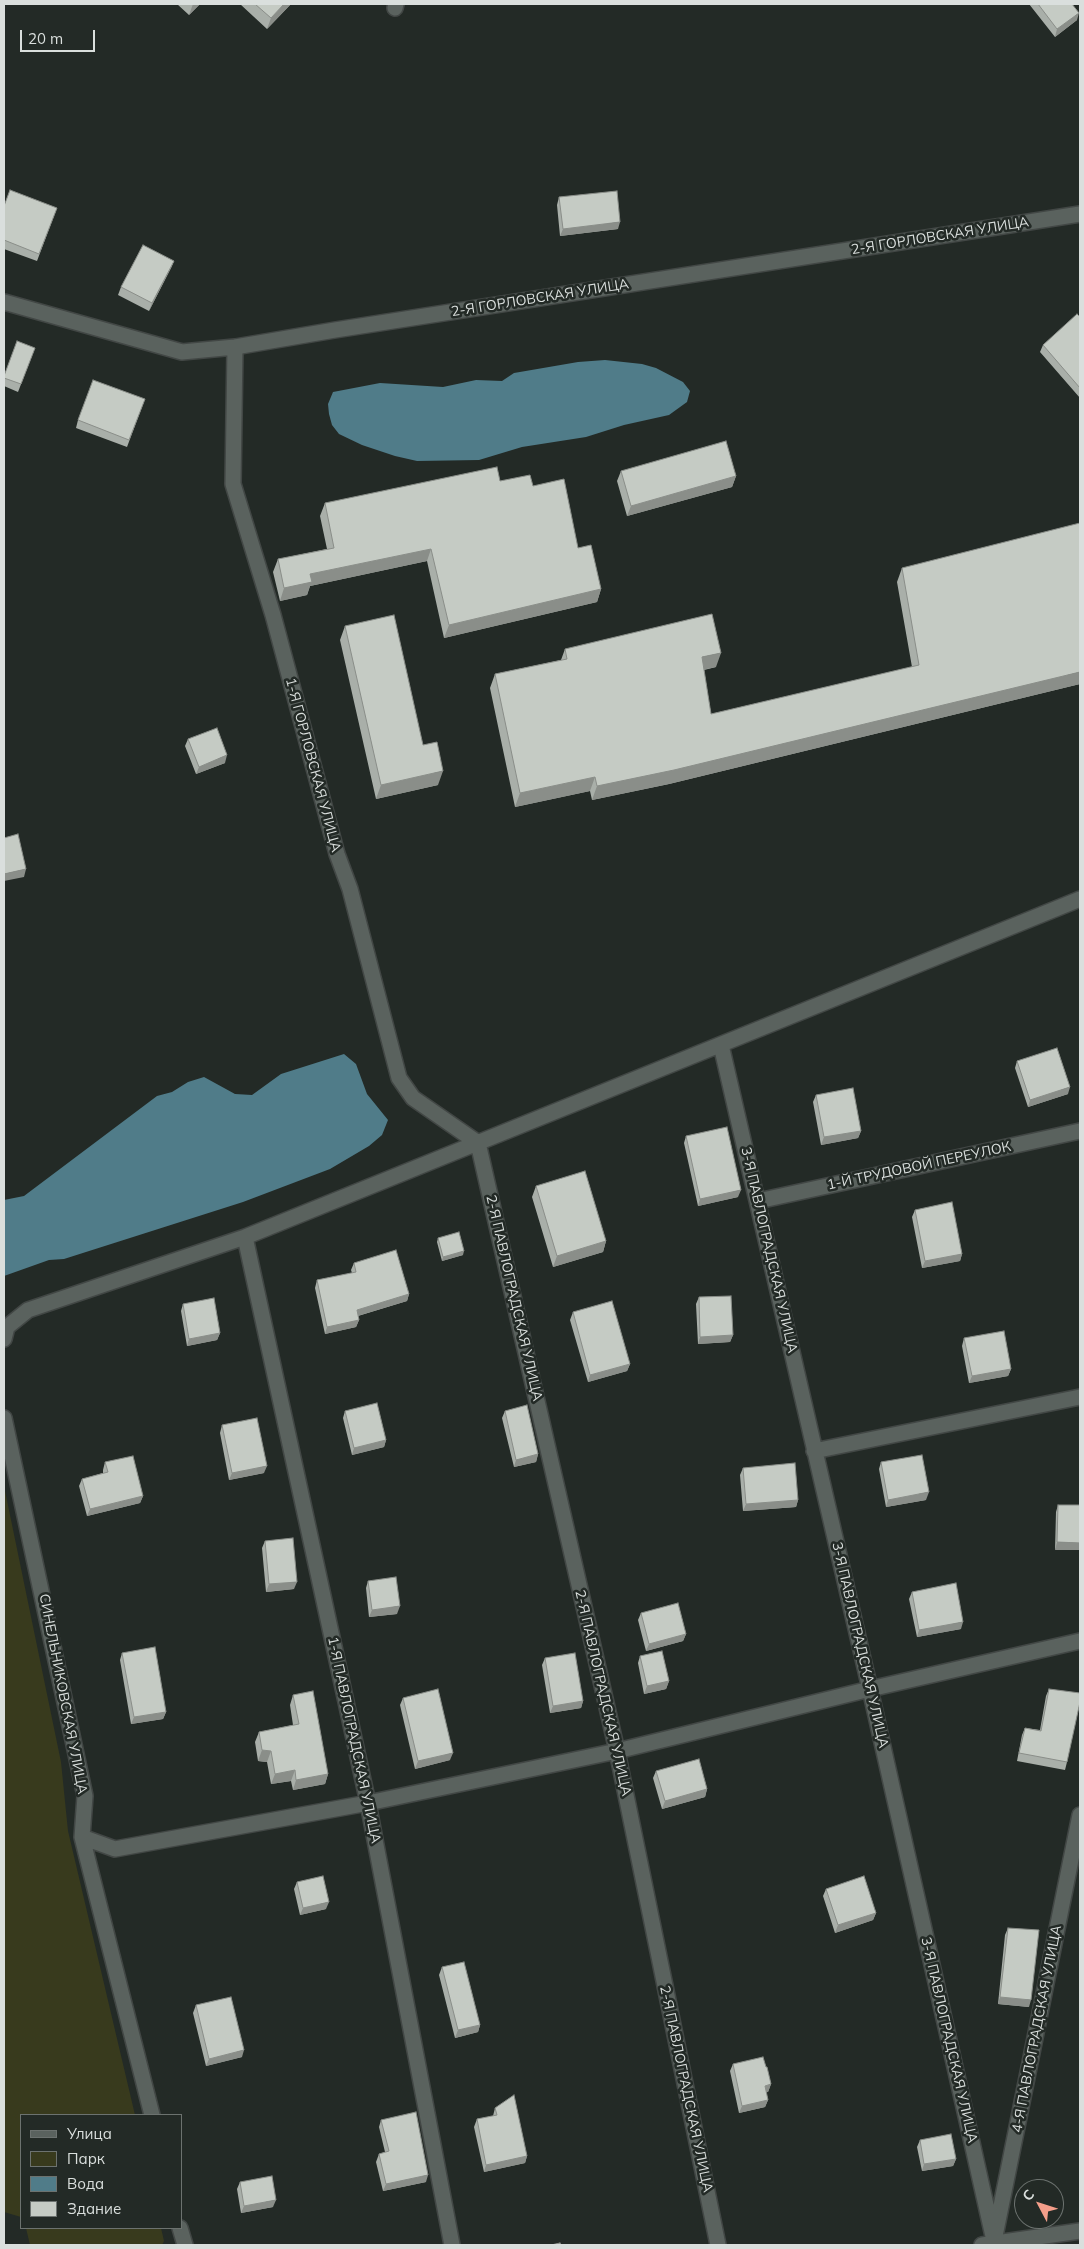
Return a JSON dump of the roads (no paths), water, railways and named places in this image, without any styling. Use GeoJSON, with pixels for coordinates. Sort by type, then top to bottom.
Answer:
{"type":"FeatureCollection","features":[{"type":"Feature","properties":{"kind":"street","name":"2-Я ГОРЛОВСКАЯ УЛИЦА"},"geometry":{"type":"LineString","coordinates":[[4,302],[182,352],[235,348],[334,330],[1080,214]]}},
{"type":"Feature","properties":{"kind":"street","name":"1-Я ГОРЛОВСКАЯ УЛИЦА"},"geometry":{"type":"LineString","coordinates":[[235,348],[233,484],[273,615],[336,854],[350,889],[399,1078],[413,1098],[478,1143]]}},
{"type":"Feature","properties":{"kind":"street"},"geometry":{"type":"LineString","coordinates":[[5,1333],[28,1310],[246,1237],[1080,899]]}},
{"type":"Feature","properties":{"kind":"street","name":"3-Я ПАВЛОГРАДСКАЯ УЛИЦА"},"geometry":{"type":"LineString","coordinates":[[721,1045],[870,1689],[990,2244]]}},
{"type":"Feature","properties":{"kind":"street","name":"1-Й ТРУДОВОЙ ПЕРЕУЛОК"},"geometry":{"type":"LineString","coordinates":[[758,1201],[1080,1131]]}},
{"type":"Feature","properties":{"kind":"street","name":"2-Я ПАВЛОГРАДСКАЯ УЛИЦА"},"geometry":{"type":"LineString","coordinates":[[478,1143],[617,1751],[718,2245]]}},
{"type":"Feature","properties":{"kind":"street","name":"1-Я ПАВЛОГРАДСКАЯ УЛИЦА"},"geometry":{"type":"LineString","coordinates":[[246,1237],[368,1802],[452,2245]]}},
{"type":"Feature","properties":{"kind":"street"},"geometry":{"type":"LineString","coordinates":[[814,1451],[1080,1397]]}},
{"type":"Feature","properties":{"kind":"street","name":"СИНЕЛЬНИКОВСКАЯ УЛИЦА"},"geometry":{"type":"LineString","coordinates":[[4,1418],[85,1796],[82,1837],[152,2114]]}},
{"type":"Feature","properties":{"kind":"street"},"geometry":{"type":"LineString","coordinates":[[82,1837],[115,1848],[368,1802],[617,1751],[870,1689],[1080,1641]]}},
{"type":"Feature","properties":{"kind":"street","name":"4-Я ПАВЛОГРАДСКАЯ УЛИЦА"},"geometry":{"type":"LineString","coordinates":[[990,2244],[1080,1815]]}},
{"type":"Feature","properties":{"kind":"street"},"geometry":{"type":"LineString","coordinates":[[180,2229],[185,2245]]}},
{"type":"Feature","properties":{"kind":"street"},"geometry":{"type":"LineString","coordinates":[[990,2244],[1080,2231]]}},
{"type":"Feature","properties":{"kind":"water"},"geometry":{"type":"Polygon","coordinates":[[[605,360],[642,364],[656,368],[683,382],[690,391],[687,402],[669,415],[624,425],[586,437],[522,447],[479,460],[417,461],[395,456],[362,445],[339,434],[332,425],[329,414],[328,404],[333,392],[380,383],[443,387],[476,380],[502,381],[514,373],[578,362],[605,360]]]}},
{"type":"Feature","properties":{"kind":"water"},"geometry":{"type":"Polygon","coordinates":[[[344,1054],[356,1064],[367,1094],[388,1120],[382,1135],[369,1146],[330,1169],[243,1202],[64,1259],[49,1260],[4,1276],[4,1200],[24,1196],[157,1096],[172,1092],[188,1082],[204,1077],[235,1094],[252,1095],[281,1074],[344,1054]]]}}]}
